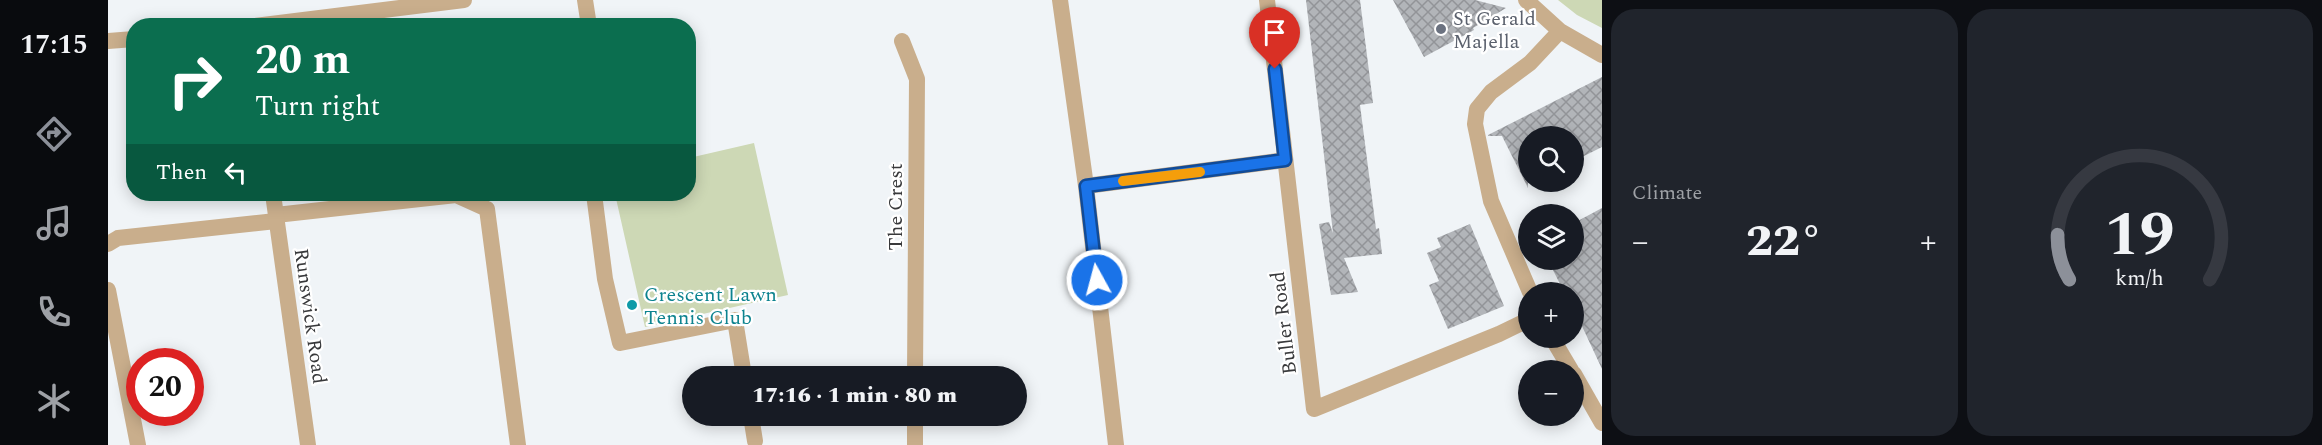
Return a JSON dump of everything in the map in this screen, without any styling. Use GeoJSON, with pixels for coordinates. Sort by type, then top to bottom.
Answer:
{"type":"FeatureCollection","features":[{"type":"Feature","properties":{"kind":"street"},"geometry":{"type":"LineString","coordinates":[[319,18],[464,0]]}},
{"type":"Feature","properties":{"kind":"street"},"geometry":{"type":"LineString","coordinates":[[585,0],[588,18]]}},
{"type":"Feature","properties":{"kind":"street"},"geometry":{"type":"LineString","coordinates":[[1060,0],[1086,186],[1116,445]]}},
{"type":"Feature","properties":{"kind":"street","name":"Buller Road"},"geometry":{"type":"LineString","coordinates":[[1267,0],[1314,409],[1518,325]]}},
{"type":"Feature","properties":{"kind":"street"},"geometry":{"type":"LineString","coordinates":[[1526,0],[1560,31],[1602,55]]}},
{"type":"Feature","properties":{"kind":"street"},"geometry":{"type":"LineString","coordinates":[[1526,282],[1491,201],[1475,124],[1477,109],[1491,92],[1530,63],[1560,31]]}},
{"type":"Feature","properties":{"kind":"street"},"geometry":{"type":"LineString","coordinates":[[108,41],[126,40]]}},
{"type":"Feature","properties":{"kind":"street","name":"The Crest"},"geometry":{"type":"LineString","coordinates":[[902,41],[916,79],[915,366]]}},
{"type":"Feature","properties":{"kind":"street"},"geometry":{"type":"LineString","coordinates":[[1086,186],[1285,160]]}},
{"type":"Feature","properties":{"kind":"street","name":"Runswick Road"},"geometry":{"type":"LineString","coordinates":[[274,201],[308,445]]}},
{"type":"Feature","properties":{"kind":"street"},"geometry":{"type":"LineString","coordinates":[[108,244],[118,238],[409,201]]}},
{"type":"Feature","properties":{"kind":"street"},"geometry":{"type":"LineString","coordinates":[[469,201],[487,209],[518,445]]}},
{"type":"Feature","properties":{"kind":"street"},"geometry":{"type":"LineString","coordinates":[[595,201],[605,279],[620,342],[735,320],[742,366]]}},
{"type":"Feature","properties":{"kind":"street"},"geometry":{"type":"LineString","coordinates":[[108,290],[138,445]]}},
{"type":"Feature","properties":{"kind":"street"},"geometry":{"type":"LineString","coordinates":[[1584,392],[1602,423]]}},
{"type":"Feature","properties":{"kind":"street"},"geometry":{"type":"LineString","coordinates":[[753,426],[755,441]]}},
{"type":"Feature","properties":{"kind":"street"},"geometry":{"type":"LineString","coordinates":[[915,426],[915,445]]}},
{"type":"Feature","properties":{"kind":"green space"},"geometry":{"type":"Polygon","coordinates":[[[1558,0],[1602,0],[1602,28],[1577,15],[1558,0]]]}},
{"type":"Feature","properties":{"kind":"green space"},"geometry":{"type":"Polygon","coordinates":[[[754,143],[788,295],[645,327],[617,201],[696,201],[696,156],[754,143]]]}},
{"type":"Feature","properties":{"kind":"building"},"geometry":{"type":"Polygon","coordinates":[[[1306,0],[1360,0],[1373,103],[1360,105],[1376,229],[1379,228],[1382,254],[1344,258],[1358,292],[1331,295],[1319,224],[1329,222],[1333,233],[1306,0]]]}},
{"type":"Feature","properties":{"kind":"building","name":"St Gerald Majella"},"geometry":{"type":"Polygon","coordinates":[[[1393,0],[1475,0],[1506,8],[1473,28],[1474,30],[1424,57],[1393,0]]]}},
{"type":"Feature","properties":{"kind":"building"},"geometry":{"type":"Polygon","coordinates":[[[1602,77],[1602,147],[1584,156],[1584,126],[1518,126],[1518,168],[1502,136],[1488,135],[1602,77]]]}},
{"type":"Feature","properties":{"kind":"building"},"geometry":{"type":"Polygon","coordinates":[[[1602,208],[1602,369],[1584,330],[1584,282],[1559,282],[1553,270],[1584,270],[1584,218],[1602,208]]]}},
{"type":"Feature","properties":{"kind":"building"},"geometry":{"type":"Polygon","coordinates":[[[1470,224],[1504,306],[1448,329],[1429,285],[1439,281],[1427,253],[1441,247],[1437,238],[1470,224]]]}},
{"type":"Feature","properties":{"kind":"slow traffic"},"geometry":{"type":"LineString","coordinates":[[1123,181],[1200,172]]}},
{"type":"Feature","properties":{"kind":"place","name":"St Gerald Majella"},"geometry":{"type":"Point","coordinates":[1441,29]}},
{"type":"Feature","properties":{"kind":"place","name":"Crescent Lawn Tennis Club"},"geometry":{"type":"Point","coordinates":[632,305]}},
{"type":"Feature","properties":{"kind":"route"},"geometry":{"type":"LineString","coordinates":[[1097,280],[1086,186],[1285,160],[1275,69]]}}]}
